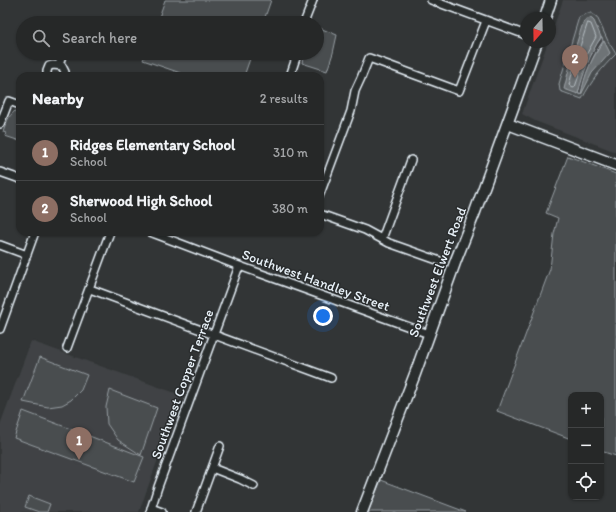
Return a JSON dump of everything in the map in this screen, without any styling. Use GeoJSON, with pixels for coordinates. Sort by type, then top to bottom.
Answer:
{"type":"FeatureCollection","features":[{"type":"Feature","properties":{"kind":"main road"},"geometry":{"type":"LineString","coordinates":[[547,12],[551,0]]}},
{"type":"Feature","properties":{"kind":"main road","name":"Southwest Elwert Road"},"geometry":{"type":"LineString","coordinates":[[362,512],[415,374],[535,48]]}},
{"type":"Feature","properties":{"kind":"main road"},"geometry":{"type":"LineString","coordinates":[[508,124],[616,165]]}},
{"type":"Feature","properties":{"kind":"street"},"geometry":{"type":"LineString","coordinates":[[307,16],[313,0]]}},
{"type":"Feature","properties":{"kind":"street"},"geometry":{"type":"LineString","coordinates":[[431,0],[520,33]]}},
{"type":"Feature","properties":{"kind":"street"},"geometry":{"type":"LineString","coordinates":[[324,183],[351,111],[355,91],[362,78],[369,58],[459,91],[486,20]]}},
{"type":"Feature","properties":{"kind":"street"},"geometry":{"type":"LineString","coordinates":[[59,65],[61,60]]}},
{"type":"Feature","properties":{"kind":"street"},"geometry":{"type":"LineString","coordinates":[[291,72],[295,60]]}},
{"type":"Feature","properties":{"kind":"street"},"geometry":{"type":"LineString","coordinates":[[47,72],[49,66],[53,65],[62,66],[65,72]]}},
{"type":"Feature","properties":{"kind":"street"},"geometry":{"type":"LineString","coordinates":[[0,124],[9,101],[16,104]]}},
{"type":"Feature","properties":{"kind":"street"},"geometry":{"type":"LineString","coordinates":[[382,239],[411,160]]}},
{"type":"Feature","properties":{"kind":"street"},"geometry":{"type":"LineString","coordinates":[[0,172],[16,178]]}},
{"type":"Feature","properties":{"kind":"street"},"geometry":{"type":"LineString","coordinates":[[324,215],[365,230],[382,239],[440,261]]}},
{"type":"Feature","properties":{"kind":"street"},"geometry":{"type":"LineString","coordinates":[[0,329],[2,318],[34,236]]}},
{"type":"Feature","properties":{"kind":"street"},"geometry":{"type":"LineString","coordinates":[[67,348],[109,236]]}},
{"type":"Feature","properties":{"kind":"street","name":"Southwest Handley Street"},"geometry":{"type":"LineString","coordinates":[[162,236],[239,266],[429,334]]}},
{"type":"Feature","properties":{"kind":"street"},"geometry":{"type":"LineString","coordinates":[[0,245],[27,255]]}},
{"type":"Feature","properties":{"kind":"street","name":"Southwest Copper Terrace"},"geometry":{"type":"LineString","coordinates":[[150,510],[239,266]]}},
{"type":"Feature","properties":{"kind":"street"},"geometry":{"type":"LineString","coordinates":[[90,289],[331,378]]}},
{"type":"Feature","properties":{"kind":"street"},"geometry":{"type":"LineString","coordinates":[[196,512],[220,446]]}},
{"type":"Feature","properties":{"kind":"street"},"geometry":{"type":"LineString","coordinates":[[212,468],[254,486]]}},
{"type":"Feature","properties":{"kind":"street"},"geometry":{"type":"LineString","coordinates":[[150,510],[162,512]]}},
{"type":"Feature","properties":{"kind":"shaded area"},"geometry":{"type":"Polygon","coordinates":[[[165,0],[271,0],[265,16],[159,16],[165,0]]]}},
{"type":"Feature","properties":{"kind":"shaded area"},"geometry":{"type":"Polygon","coordinates":[[[563,0],[616,0],[616,152],[535,121],[522,114],[546,48],[556,48],[556,20],[563,0]]]}},
{"type":"Feature","properties":{"kind":"shaded area"},"geometry":{"type":"Polygon","coordinates":[[[591,13],[597,17],[616,54],[597,75],[582,99],[560,91],[559,84],[579,17],[591,13]],[[602,37],[593,50],[587,64],[578,93],[581,95],[589,67],[603,41],[602,37]]]}},
{"type":"Feature","properties":{"kind":"shaded area"},"geometry":{"type":"Polygon","coordinates":[[[324,30],[337,35],[327,71],[302,63],[303,60],[324,60],[324,30]]]}},
{"type":"Feature","properties":{"kind":"shaded area"},"geometry":{"type":"Polygon","coordinates":[[[143,60],[250,60],[245,72],[178,72],[143,60]]]}},
{"type":"Feature","properties":{"kind":"shaded area"},"geometry":{"type":"Polygon","coordinates":[[[16,111],[16,140],[5,136],[6,133],[3,132],[6,123],[16,111]]]}},
{"type":"Feature","properties":{"kind":"shaded area"},"geometry":{"type":"Polygon","coordinates":[[[568,156],[616,174],[616,456],[604,452],[604,392],[568,392],[568,438],[497,411],[550,269],[554,234],[558,218],[546,213],[568,156]]]}},
{"type":"Feature","properties":{"kind":"shaded area"},"geometry":{"type":"Polygon","coordinates":[[[31,341],[181,395],[139,512],[0,512],[0,425],[31,341]]]}},
{"type":"Feature","properties":{"kind":"shaded area"},"geometry":{"type":"Polygon","coordinates":[[[40,357],[87,375],[81,390],[71,400],[62,405],[48,407],[23,402],[40,357]]]}},
{"type":"Feature","properties":{"kind":"shaded area"},"geometry":{"type":"Polygon","coordinates":[[[110,390],[157,408],[141,455],[118,440],[107,424],[106,407],[110,390]]]}},
{"type":"Feature","properties":{"kind":"shaded area"},"geometry":{"type":"Polygon","coordinates":[[[23,411],[144,457],[134,482],[14,438],[23,411]]]}},
{"type":"Feature","properties":{"kind":"shaded area"},"geometry":{"type":"Polygon","coordinates":[[[381,480],[466,512],[368,512],[381,480]]]}},
{"type":"Feature","properties":{"kind":"shaded area"},"geometry":{"type":"Polygon","coordinates":[[[29,496],[50,504],[47,512],[39,512],[25,507],[29,496]]]}},
{"type":"Feature","properties":{"kind":"water"},"geometry":{"type":"Polygon","coordinates":[[[590,18],[594,21],[601,37],[587,64],[578,94],[564,89],[583,23],[585,20],[590,18]]]}},
{"type":"Feature","properties":{"kind":"water"},"geometry":{"type":"Polygon","coordinates":[[[604,41],[610,53],[592,73],[581,95],[589,66],[604,41]]]}},
{"type":"Feature","properties":{"kind":"place","name":"Sherwood High School"},"geometry":{"type":"Point","coordinates":[575,78]}},
{"type":"Feature","properties":{"kind":"place","name":"Ridges Elementary School"},"geometry":{"type":"Point","coordinates":[79,460]}}]}
